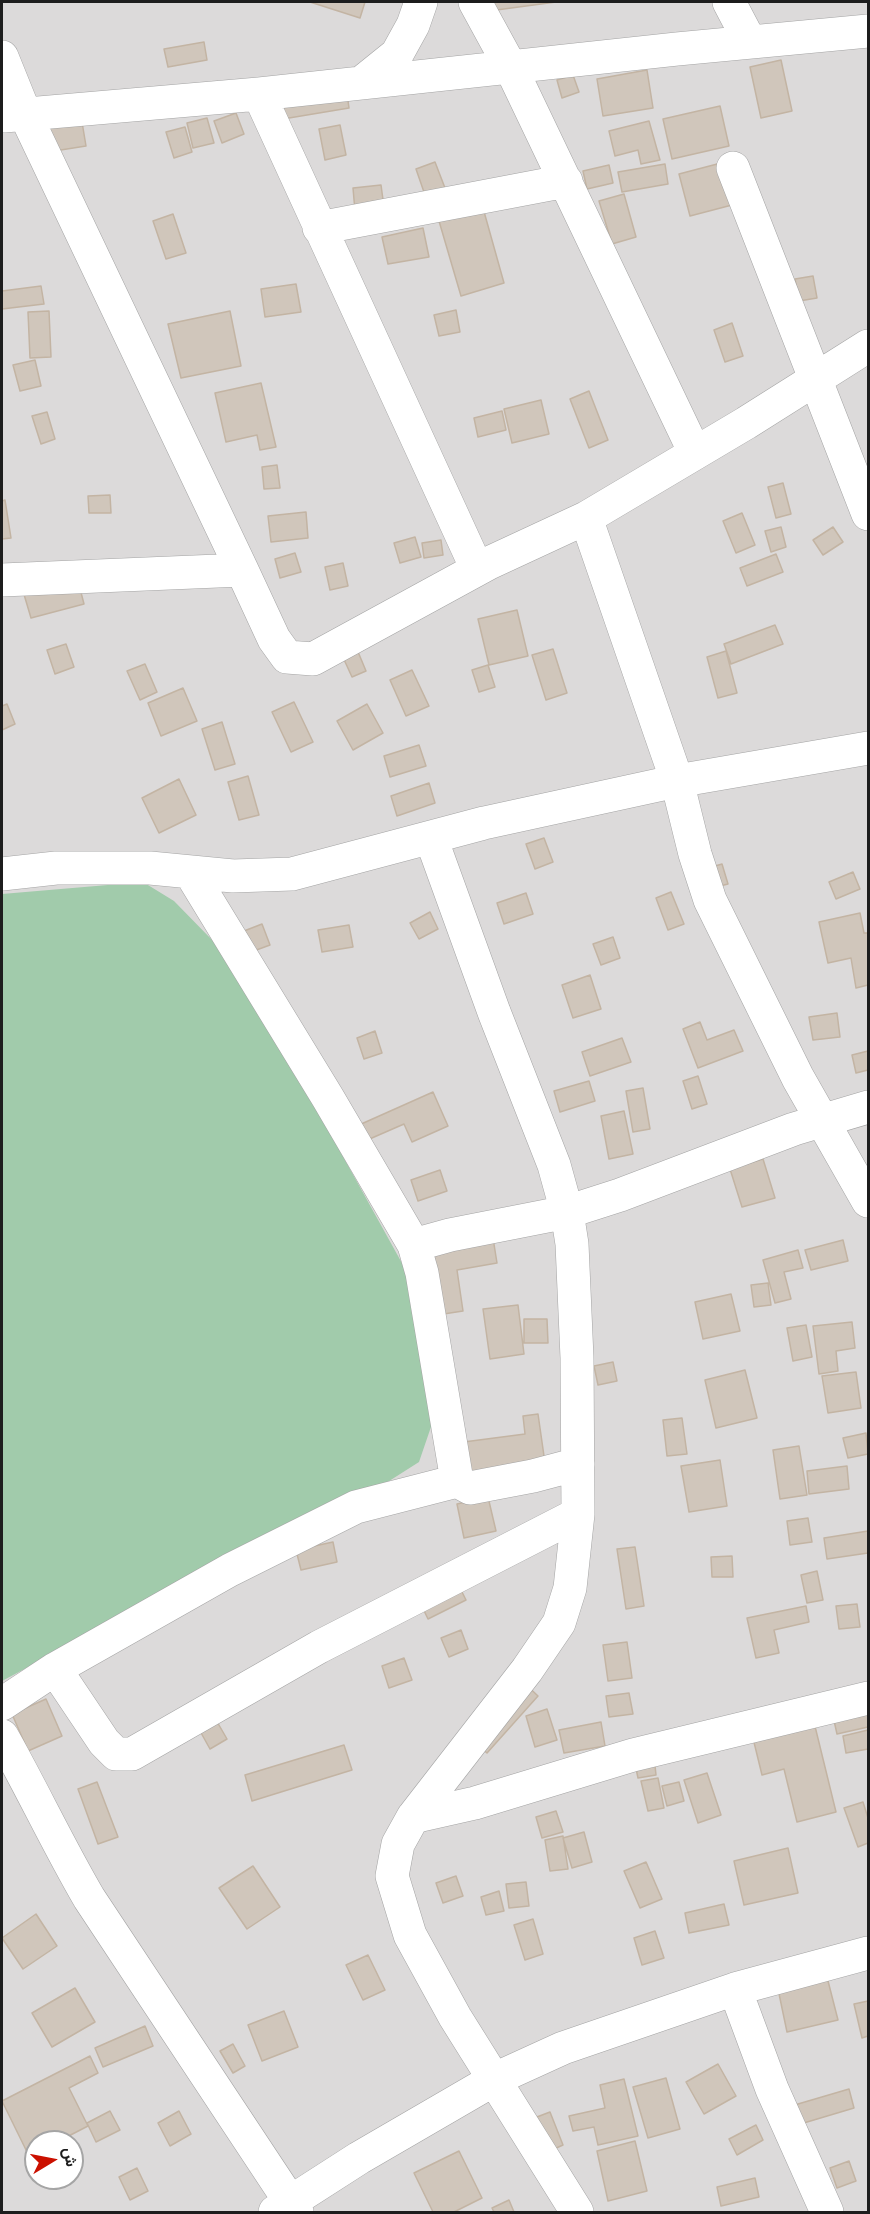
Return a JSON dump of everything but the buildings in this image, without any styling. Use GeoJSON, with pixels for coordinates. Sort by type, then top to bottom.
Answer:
{"type":"FeatureCollection","features":[{"type":"Feature","properties":{"kind":"street"},"geometry":{"type":"LineString","coordinates":[[361,83],[397,54],[413,25],[421,2]]}},
{"type":"Feature","properties":{"kind":"street"},"geometry":{"type":"LineString","coordinates":[[475,2],[511,68],[695,453]]}},
{"type":"Feature","properties":{"kind":"street"},"geometry":{"type":"LineString","coordinates":[[729,2],[750,42]]}},
{"type":"Feature","properties":{"kind":"street"},"geometry":{"type":"LineString","coordinates":[[13,115],[259,94],[868,31]]}},
{"type":"Feature","properties":{"kind":"street"},"geometry":{"type":"LineString","coordinates":[[2,57],[13,115],[242,570],[274,639],[287,657],[314,659],[477,569],[586,518],[868,346]]}},
{"type":"Feature","properties":{"kind":"street"},"geometry":{"type":"LineString","coordinates":[[259,94],[477,569]]}},
{"type":"Feature","properties":{"kind":"street"},"geometry":{"type":"LineString","coordinates":[[733,168],[868,514]]}},
{"type":"Feature","properties":{"kind":"street"},"geometry":{"type":"LineString","coordinates":[[319,228],[566,181]]}},
{"type":"Feature","properties":{"kind":"street"},"geometry":{"type":"LineString","coordinates":[[586,518],[677,781],[695,854],[710,900],[821,1122],[868,1201]]}},
{"type":"Feature","properties":{"kind":"street"},"geometry":{"type":"LineString","coordinates":[[2,580],[242,570]]}},
{"type":"Feature","properties":{"kind":"street"},"geometry":{"type":"LineString","coordinates":[[2,874],[68,868],[150,868],[233,876],[292,874],[484,823],[677,781],[868,748]]}},
{"type":"Feature","properties":{"kind":"street"},"geometry":{"type":"LineString","coordinates":[[431,838],[494,1012],[554,1165],[567,1212],[572,1244],[577,1358],[578,1514],[570,1588],[559,1623],[521,1678],[413,1817],[398,1844],[392,1876],[410,1935],[455,2017],[577,2212]]}},
{"type":"Feature","properties":{"kind":"street"},"geometry":{"type":"LineString","coordinates":[[190,872],[328,1098],[414,1245],[422,1272],[457,1481]]}},
{"type":"Feature","properties":{"kind":"street"},"geometry":{"type":"LineString","coordinates":[[414,1245],[450,1235],[567,1212],[620,1195],[794,1129],[868,1107]]}},
{"type":"Feature","properties":{"kind":"street"},"geometry":{"type":"LineString","coordinates":[[2,1704],[55,1669],[230,1570],[356,1507],[457,1481],[470,1488],[533,1476],[578,1464]]}},
{"type":"Feature","properties":{"kind":"street"},"geometry":{"type":"LineString","coordinates":[[55,1669],[104,1742],[116,1754],[132,1754],[319,1647],[578,1514]]}},
{"type":"Feature","properties":{"kind":"street"},"geometry":{"type":"LineString","coordinates":[[413,1817],[475,1803],[633,1755],[868,1698]]}},
{"type":"Feature","properties":{"kind":"street"},"geometry":{"type":"LineString","coordinates":[[2,1736],[29,1784],[59,1846],[89,1898],[288,2209],[359,2158],[495,2079],[563,2048],[735,1989],[868,1953]]}},
{"type":"Feature","properties":{"kind":"street"},"geometry":{"type":"LineString","coordinates":[[735,1989],[772,2089],[827,2212]]}},
{"type":"Feature","properties":{"kind":"shaded area"},"geometry":{"type":"Polygon","coordinates":[[[2,2],[868,2],[868,2212],[2,2212],[2,2]]]}},
{"type":"Feature","properties":{"kind":"green space"},"geometry":{"type":"Polygon","coordinates":[[[143,882],[174,901],[216,944],[283,1048],[403,1265],[425,1335],[433,1421],[419,1462],[375,1490],[270,1538],[2,1681],[2,894],[143,882]]]}}]}
